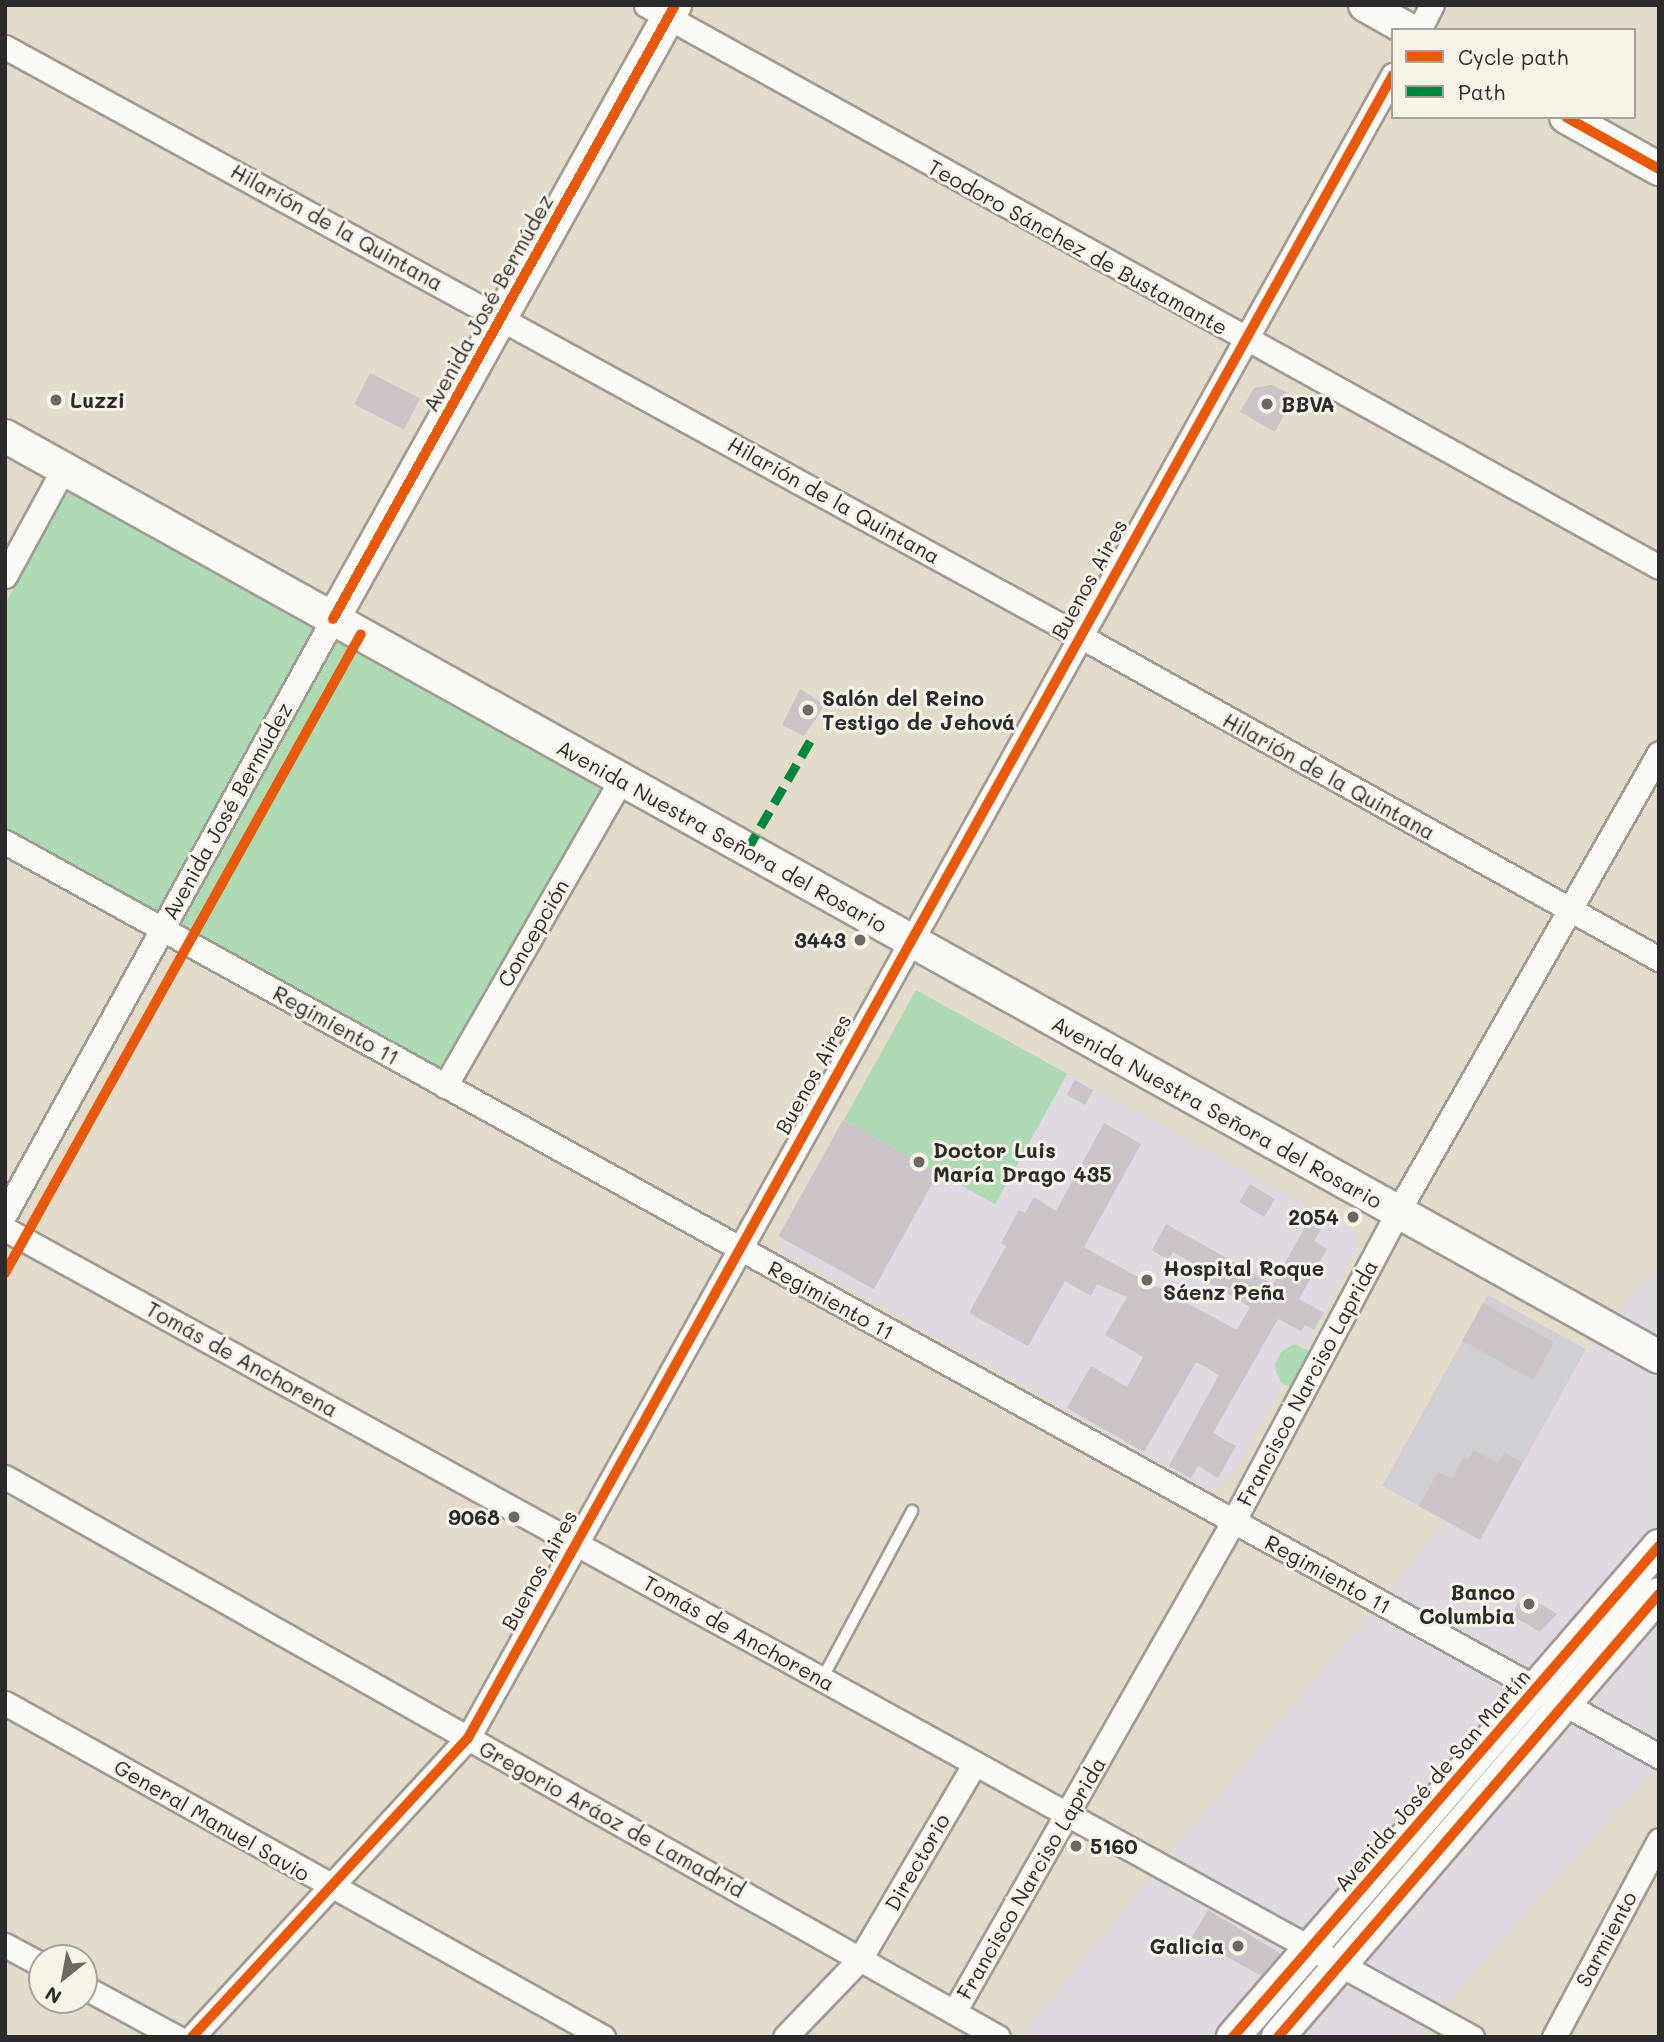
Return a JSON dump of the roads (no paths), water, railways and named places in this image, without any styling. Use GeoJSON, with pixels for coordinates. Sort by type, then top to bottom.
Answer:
{"type":"FeatureCollection","features":[{"type":"Feature","properties":{"kind":"street"},"geometry":{"type":"LineString","coordinates":[[1365,5],[1405,28]]}},
{"type":"Feature","properties":{"kind":"street"},"geometry":{"type":"LineString","coordinates":[[1420,28],[1432,5]]}},
{"type":"Feature","properties":{"kind":"street","name":"Avenida José Bermúdez"},"geometry":{"type":"LineString","coordinates":[[5,1214],[333,619],[503,318],[663,9]]}},
{"type":"Feature","properties":{"kind":"street","name":"Teodoro Sánchez de Bustamante"},"geometry":{"type":"LineString","coordinates":[[663,9],[1243,339],[1659,568]]}},
{"type":"Feature","properties":{"kind":"street","name":"Hilarión de la Quintana"},"geometry":{"type":"LineString","coordinates":[[5,47],[1080,636],[1659,959]]}},
{"type":"Feature","properties":{"kind":"street","name":"Buenos Aires"},"geometry":{"type":"LineString","coordinates":[[192,2037],[468,1738],[1243,339],[1391,79]]}},
{"type":"Feature","properties":{"kind":"street"},"geometry":{"type":"LineString","coordinates":[[1570,119],[1659,169]]}},
{"type":"Feature","properties":{"kind":"street","name":"Avenida Nuestra Señora del Rosario"},"geometry":{"type":"LineString","coordinates":[[5,436],[1659,1357]]}},
{"type":"Feature","properties":{"kind":"street"},"geometry":{"type":"LineString","coordinates":[[5,576],[64,468]]}},
{"type":"Feature","properties":{"kind":"street","name":"Francisco Narciso Laprida"},"geometry":{"type":"LineString","coordinates":[[954,2012],[1233,1522],[1397,1213],[1659,753]]}},
{"type":"Feature","properties":{"kind":"street","name":"Concepción"},"geometry":{"type":"LineString","coordinates":[[445,1086],[621,780]]}},
{"type":"Feature","properties":{"kind":"street","name":"Regimiento 11"},"geometry":{"type":"LineString","coordinates":[[5,842],[1659,1756]]}},
{"type":"Feature","properties":{"kind":"street","name":"Tomás de Anchorena"},"geometry":{"type":"LineString","coordinates":[[5,1229],[1472,2037]]}},
{"type":"Feature","properties":{"kind":"street","name":"Gregorio Aráoz de Lamadrid"},"geometry":{"type":"LineString","coordinates":[[5,1477],[998,2037]]}},
{"type":"Feature","properties":{"kind":"street","name":"Avenida José de San Martín"},"geometry":{"type":"LineString","coordinates":[[1233,2037],[1659,1546]]}},
{"type":"Feature","properties":{"kind":"street"},"geometry":{"type":"LineString","coordinates":[[1278,2037],[1659,1594]]}},
{"type":"Feature","properties":{"kind":"street","name":"General Manuel Savio"},"geometry":{"type":"LineString","coordinates":[[5,1703],[603,2037]]}},
{"type":"Feature","properties":{"kind":"street","name":"Directorio"},"geometry":{"type":"LineString","coordinates":[[860,1959],[974,1765]]}},
{"type":"Feature","properties":{"kind":"street","name":"Sarmiento"},"geometry":{"type":"LineString","coordinates":[[1554,2037],[1659,1840]]}},
{"type":"Feature","properties":{"kind":"street"},"geometry":{"type":"LineString","coordinates":[[5,1945],[28,1957]]}},
{"type":"Feature","properties":{"kind":"street"},"geometry":{"type":"LineString","coordinates":[[785,2037],[860,1959]]}},
{"type":"Feature","properties":{"kind":"street"},"geometry":{"type":"LineString","coordinates":[[98,1995],[176,2037]]}},
{"type":"Feature","properties":{"kind":"lane"},"geometry":{"type":"LineString","coordinates":[[822,1679],[912,1511]]}},
{"type":"Feature","properties":{"kind":"place","name":"Luzzi"},"geometry":{"type":"Point","coordinates":[56,400]}},
{"type":"Feature","properties":{"kind":"place","name":"BBVA"},"geometry":{"type":"Point","coordinates":[1267,404]}},
{"type":"Feature","properties":{"kind":"place","name":"Salón del Reino Testigo de Jehová"},"geometry":{"type":"Point","coordinates":[808,710]}},
{"type":"Feature","properties":{"kind":"place","name":"3443"},"geometry":{"type":"Point","coordinates":[860,940]}},
{"type":"Feature","properties":{"kind":"place","name":"Doctor Luis María Drago 435"},"geometry":{"type":"Point","coordinates":[919,1162]}},
{"type":"Feature","properties":{"kind":"place","name":"2054"},"geometry":{"type":"Point","coordinates":[1353,1217]}},
{"type":"Feature","properties":{"kind":"place","name":"Hospital Roque Sáenz Peña"},"geometry":{"type":"Point","coordinates":[1147,1280]}},
{"type":"Feature","properties":{"kind":"place","name":"9068"},"geometry":{"type":"Point","coordinates":[514,1517]}},
{"type":"Feature","properties":{"kind":"place","name":"Banco Columbia"},"geometry":{"type":"Point","coordinates":[1529,1604]}},
{"type":"Feature","properties":{"kind":"place","name":"5160"},"geometry":{"type":"Point","coordinates":[1076,1846]}},
{"type":"Feature","properties":{"kind":"place","name":"Galicia"},"geometry":{"type":"Point","coordinates":[1238,1946]}}]}
